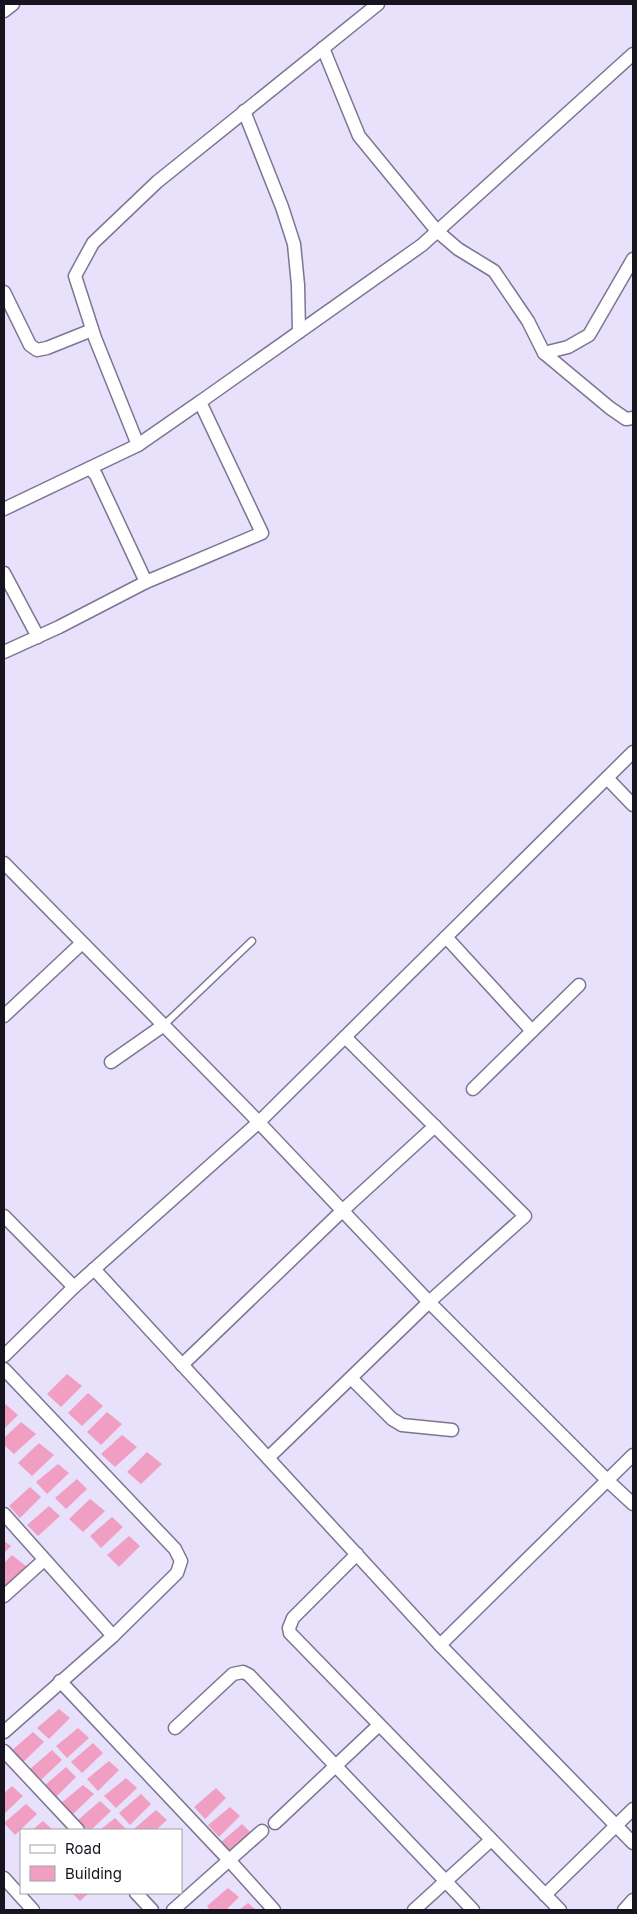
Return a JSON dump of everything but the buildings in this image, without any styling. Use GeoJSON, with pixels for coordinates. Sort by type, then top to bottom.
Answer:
{"type":"FeatureCollection","features":[{"type":"Feature","properties":{"kind":"street"},"geometry":{"type":"LineString","coordinates":[[4,11],[13,4]]}},
{"type":"Feature","properties":{"kind":"street"},"geometry":{"type":"LineString","coordinates":[[138,445],[92,330],[75,276],[93,243],[156,182],[378,4]]}},
{"type":"Feature","properties":{"kind":"street"},"geometry":{"type":"LineString","coordinates":[[323,48],[359,136],[437,231],[458,249],[494,271],[528,321],[544,353],[610,408],[626,419],[633,418]]}},
{"type":"Feature","properties":{"kind":"street"},"geometry":{"type":"LineString","coordinates":[[4,509],[138,445],[422,245],[633,54]]}},
{"type":"Feature","properties":{"kind":"street"},"geometry":{"type":"LineString","coordinates":[[244,111],[282,207],[294,244],[298,285],[299,332]]}},
{"type":"Feature","properties":{"kind":"street"},"geometry":{"type":"LineString","coordinates":[[544,353],[568,347],[589,335],[633,259]]}},
{"type":"Feature","properties":{"kind":"street"},"geometry":{"type":"LineString","coordinates":[[4,292],[30,345],[38,350],[92,330]]}},
{"type":"Feature","properties":{"kind":"street"},"geometry":{"type":"LineString","coordinates":[[4,652],[38,637],[146,582],[262,533],[200,402]]}},
{"type":"Feature","properties":{"kind":"street"},"geometry":{"type":"LineString","coordinates":[[90,468],[96,475],[146,582]]}},
{"type":"Feature","properties":{"kind":"street"},"geometry":{"type":"LineString","coordinates":[[4,573],[38,637]]}},
{"type":"Feature","properties":{"kind":"street"},"geometry":{"type":"LineString","coordinates":[[4,1356],[74,1287],[259,1122],[633,752]]}},
{"type":"Feature","properties":{"kind":"street"},"geometry":{"type":"LineString","coordinates":[[608,778],[633,805]]}},
{"type":"Feature","properties":{"kind":"street"},"geometry":{"type":"LineString","coordinates":[[4,864],[259,1122],[429,1302],[633,1504]]}},
{"type":"Feature","properties":{"kind":"street"},"geometry":{"type":"LineString","coordinates":[[446,937],[532,1031]]}},
{"type":"Feature","properties":{"kind":"street"},"geometry":{"type":"LineString","coordinates":[[4,1016],[82,943]]}},
{"type":"Feature","properties":{"kind":"street"},"geometry":{"type":"LineString","coordinates":[[473,1089],[579,985]]}},
{"type":"Feature","properties":{"kind":"street"},"geometry":{"type":"LineString","coordinates":[[111,1062],[164,1026]]}},
{"type":"Feature","properties":{"kind":"street"},"geometry":{"type":"LineString","coordinates":[[268,1458],[429,1302],[525,1216],[345,1037]]}},
{"type":"Feature","properties":{"kind":"street"},"geometry":{"type":"LineString","coordinates":[[182,1365],[342,1211],[435,1126]]}},
{"type":"Feature","properties":{"kind":"street"},"geometry":{"type":"LineString","coordinates":[[4,1216],[74,1287]]}},
{"type":"Feature","properties":{"kind":"street"},"geometry":{"type":"LineString","coordinates":[[94,1269],[440,1644],[633,1844]]}},
{"type":"Feature","properties":{"kind":"street"},"geometry":{"type":"LineString","coordinates":[[4,1369],[179,1554],[181,1561],[177,1573],[113,1636],[4,1732]]}},
{"type":"Feature","properties":{"kind":"street"},"geometry":{"type":"LineString","coordinates":[[350,1378],[392,1419],[402,1425],[452,1430]]}},
{"type":"Feature","properties":{"kind":"street"},"geometry":{"type":"LineString","coordinates":[[440,1644],[633,1454]]}},
{"type":"Feature","properties":{"kind":"street"},"geometry":{"type":"LineString","coordinates":[[4,1514],[113,1636]]}},
{"type":"Feature","properties":{"kind":"street"},"geometry":{"type":"LineString","coordinates":[[357,1554],[293,1618],[289,1628],[293,1637],[560,1910]]}},
{"type":"Feature","properties":{"kind":"street"},"geometry":{"type":"LineString","coordinates":[[4,1596],[44,1560]]}},
{"type":"Feature","properties":{"kind":"street"},"geometry":{"type":"LineString","coordinates":[[175,1728],[232,1674],[243,1672],[248,1675],[444,1882],[473,1910]]}},
{"type":"Feature","properties":{"kind":"street"},"geometry":{"type":"LineString","coordinates":[[60,1681],[274,1910]]}},
{"type":"Feature","properties":{"kind":"street"},"geometry":{"type":"LineString","coordinates":[[275,1823],[379,1725]]}},
{"type":"Feature","properties":{"kind":"street"},"geometry":{"type":"LineString","coordinates":[[4,1751],[77,1829]]}},
{"type":"Feature","properties":{"kind":"street"},"geometry":{"type":"LineString","coordinates":[[545,1895],[633,1809]]}},
{"type":"Feature","properties":{"kind":"street"},"geometry":{"type":"LineString","coordinates":[[173,1910],[262,1831]]}},
{"type":"Feature","properties":{"kind":"street"},"geometry":{"type":"LineString","coordinates":[[414,1910],[491,1840]]}},
{"type":"Feature","properties":{"kind":"street"},"geometry":{"type":"LineString","coordinates":[[4,1878],[33,1910]]}},
{"type":"Feature","properties":{"kind":"street"},"geometry":{"type":"LineString","coordinates":[[137,1894],[152,1910]]}},
{"type":"Feature","properties":{"kind":"street"},"geometry":{"type":"LineString","coordinates":[[624,1910],[633,1900]]}},
{"type":"Feature","properties":{"kind":"lane"},"geometry":{"type":"LineString","coordinates":[[164,1026],[252,941]]}}]}
